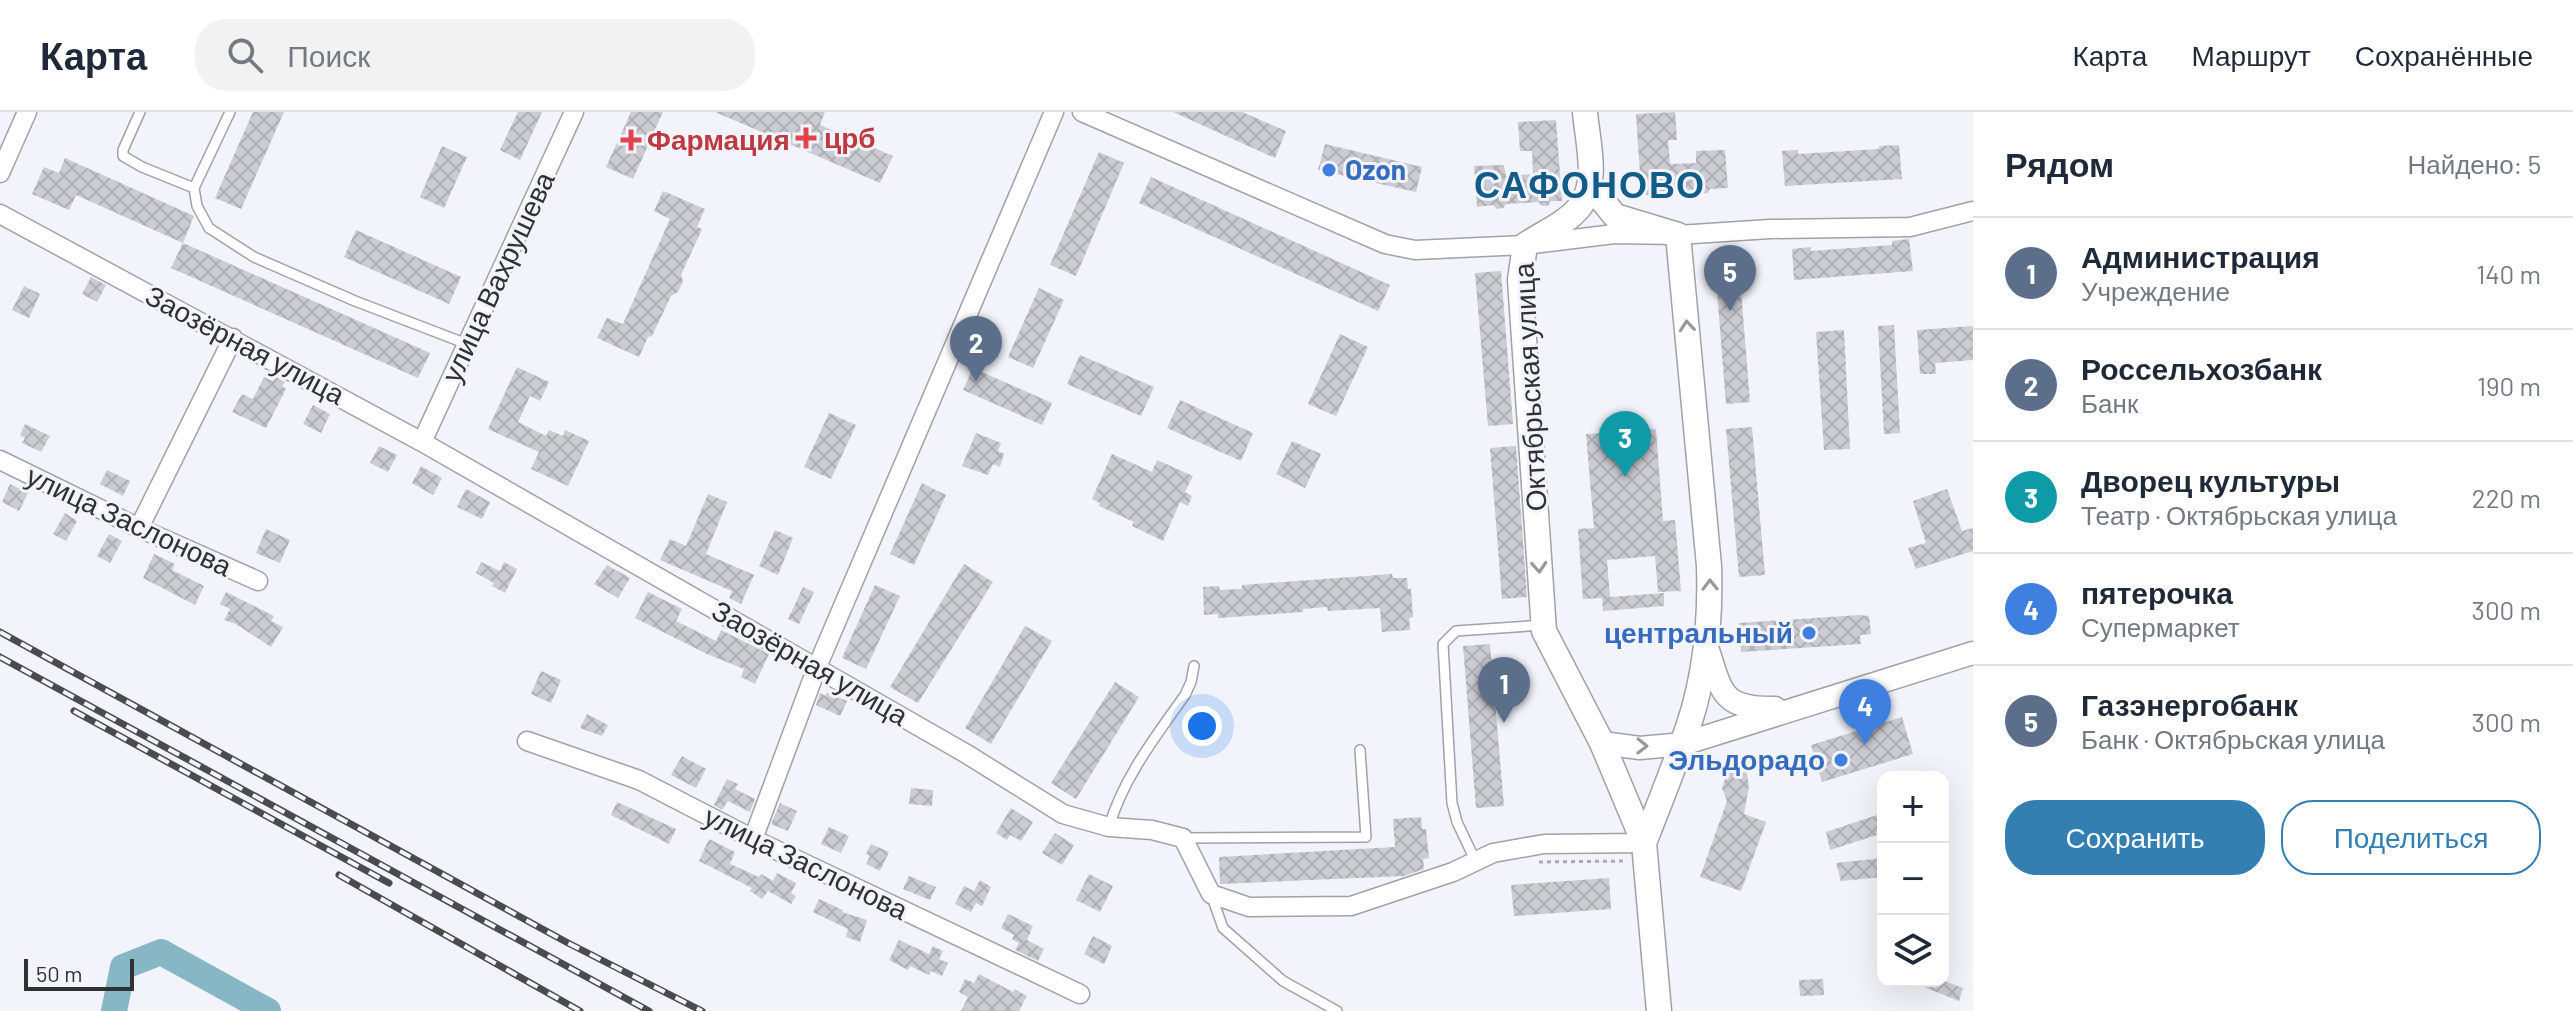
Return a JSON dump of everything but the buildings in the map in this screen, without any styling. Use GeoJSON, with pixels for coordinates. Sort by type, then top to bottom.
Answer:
{"type":"FeatureCollection","features":[{"type":"Feature","properties":{"kind":"main road"},"geometry":{"type":"LineString","coordinates":[[1585,112],[1590,185],[1615,216],[1678,235]]}},
{"type":"Feature","properties":{"kind":"main road","name":"Октябрьская улица"},"geometry":{"type":"LineString","coordinates":[[1590,185],[1583,203],[1574,212],[1525,245],[1520,280],[1543,625],[1602,743],[1644,843],[1659,1011]]}},
{"type":"Feature","properties":{"kind":"main road","name":"Октябрьская улица"},"geometry":{"type":"LineString","coordinates":[[1644,843],[1683,744],[1700,682],[1711,612],[1678,235]]}},
{"type":"Feature","properties":{"kind":"street"},"geometry":{"type":"LineString","coordinates":[[0,173],[27,112]]}},
{"type":"Feature","properties":{"kind":"street","name":"улица Вахрушева"},"geometry":{"type":"LineString","coordinates":[[422,442],[574,112]]}},
{"type":"Feature","properties":{"kind":"street"},"geometry":{"type":"LineString","coordinates":[[753,839],[817,667],[1054,112]]}},
{"type":"Feature","properties":{"kind":"street"},"geometry":{"type":"LineString","coordinates":[[1082,112],[1385,244],[1415,250],[1525,245],[1614,234],[1678,235],[1770,229],[1910,227],[1973,211]]}},
{"type":"Feature","properties":{"kind":"street","name":"Заозёрная улица"},"geometry":{"type":"LineString","coordinates":[[0,214],[422,442],[817,667],[1063,814],[1109,827],[1152,830],[1183,838]]}},
{"type":"Feature","properties":{"kind":"street"},"geometry":{"type":"LineString","coordinates":[[139,528],[233,338]]}},
{"type":"Feature","properties":{"kind":"street","name":"улица Заслонова"},"geometry":{"type":"LineString","coordinates":[[0,460],[139,528],[258,581]]}},
{"type":"Feature","properties":{"kind":"street"},"geometry":{"type":"LineString","coordinates":[[1706,644],[1721,688],[1730,700],[1748,708],[1800,707]]}},
{"type":"Feature","properties":{"kind":"street"},"geometry":{"type":"LineString","coordinates":[[1602,743],[1640,748],[1683,744],[1973,653]]}},
{"type":"Feature","properties":{"kind":"street","name":"улица Заслонова"},"geometry":{"type":"LineString","coordinates":[[527,741],[639,780],[753,839],[1080,994]]}},
{"type":"Feature","properties":{"kind":"street"},"geometry":{"type":"LineString","coordinates":[[1183,838],[1211,894],[1249,907],[1351,906],[1453,872],[1493,853],[1544,844],[1644,843]]}},
{"type":"Feature","properties":{"kind":"lane"},"geometry":{"type":"LineString","coordinates":[[140,112],[123,156],[194,188]]}},
{"type":"Feature","properties":{"kind":"lane"},"geometry":{"type":"LineString","coordinates":[[230,112],[194,188],[197,206],[209,228],[244,251],[355,301],[467,344]]}},
{"type":"Feature","properties":{"kind":"lane"},"geometry":{"type":"LineString","coordinates":[[1475,860],[1457,822],[1452,803],[1443,644],[1456,631],[1543,625]]}},
{"type":"Feature","properties":{"kind":"lane"},"geometry":{"type":"LineString","coordinates":[[1109,827],[1125,786],[1185,695],[1194,666]]}},
{"type":"Feature","properties":{"kind":"lane"},"geometry":{"type":"LineString","coordinates":[[1183,838],[1366,837],[1360,750]]}},
{"type":"Feature","properties":{"kind":"lane"},"geometry":{"type":"LineString","coordinates":[[1211,894],[1223,928],[1283,981],[1337,1011]]}},
{"type":"Feature","properties":{"kind":"waterway"},"geometry":{"type":"LineString","coordinates":[[114,1011],[123,967],[161,952],[268,1011]]}},
{"type":"Feature","properties":{"kind":"railway"},"geometry":{"type":"LineString","coordinates":[[0,632],[568,943],[702,1011]]}},
{"type":"Feature","properties":{"kind":"railway"},"geometry":{"type":"LineString","coordinates":[[0,657],[649,1011]]}},
{"type":"Feature","properties":{"kind":"railway"},"geometry":{"type":"LineString","coordinates":[[74,711],[389,883]]}},
{"type":"Feature","properties":{"kind":"railway"},"geometry":{"type":"LineString","coordinates":[[339,875],[580,1011]]}},
{"type":"Feature","properties":{"kind":"place","name":"црб"},"geometry":{"type":"Point","coordinates":[806,138]}},
{"type":"Feature","properties":{"kind":"place","name":"Фармация"},"geometry":{"type":"Point","coordinates":[631,140]}},
{"type":"Feature","properties":{"kind":"place","name":"Ozon"},"geometry":{"type":"Point","coordinates":[1329,170]}},
{"type":"Feature","properties":{"kind":"place","name":"Газэнергобанк"},"geometry":{"type":"Point","coordinates":[1730,311]}},
{"type":"Feature","properties":{"kind":"place","name":"Россельхозбанк"},"geometry":{"type":"Point","coordinates":[976,382]}},
{"type":"Feature","properties":{"kind":"place","name":"Дворец культуры"},"geometry":{"type":"Point","coordinates":[1625,477]}},
{"type":"Feature","properties":{"kind":"place","name":"центральный"},"geometry":{"type":"Point","coordinates":[1809,633]}},
{"type":"Feature","properties":{"kind":"place","name":"Администрация"},"geometry":{"type":"Point","coordinates":[1504,723]}},
{"type":"Feature","properties":{"kind":"place","name":"пятерочка"},"geometry":{"type":"Point","coordinates":[1865,745]}},
{"type":"Feature","properties":{"kind":"place","name":"Эльдорадо"},"geometry":{"type":"Point","coordinates":[1841,760]}},
{"type":"Feature","properties":{"kind":"district","name":"САФОНОВО"},"geometry":{"type":"Point","coordinates":[1590,185]}}]}
